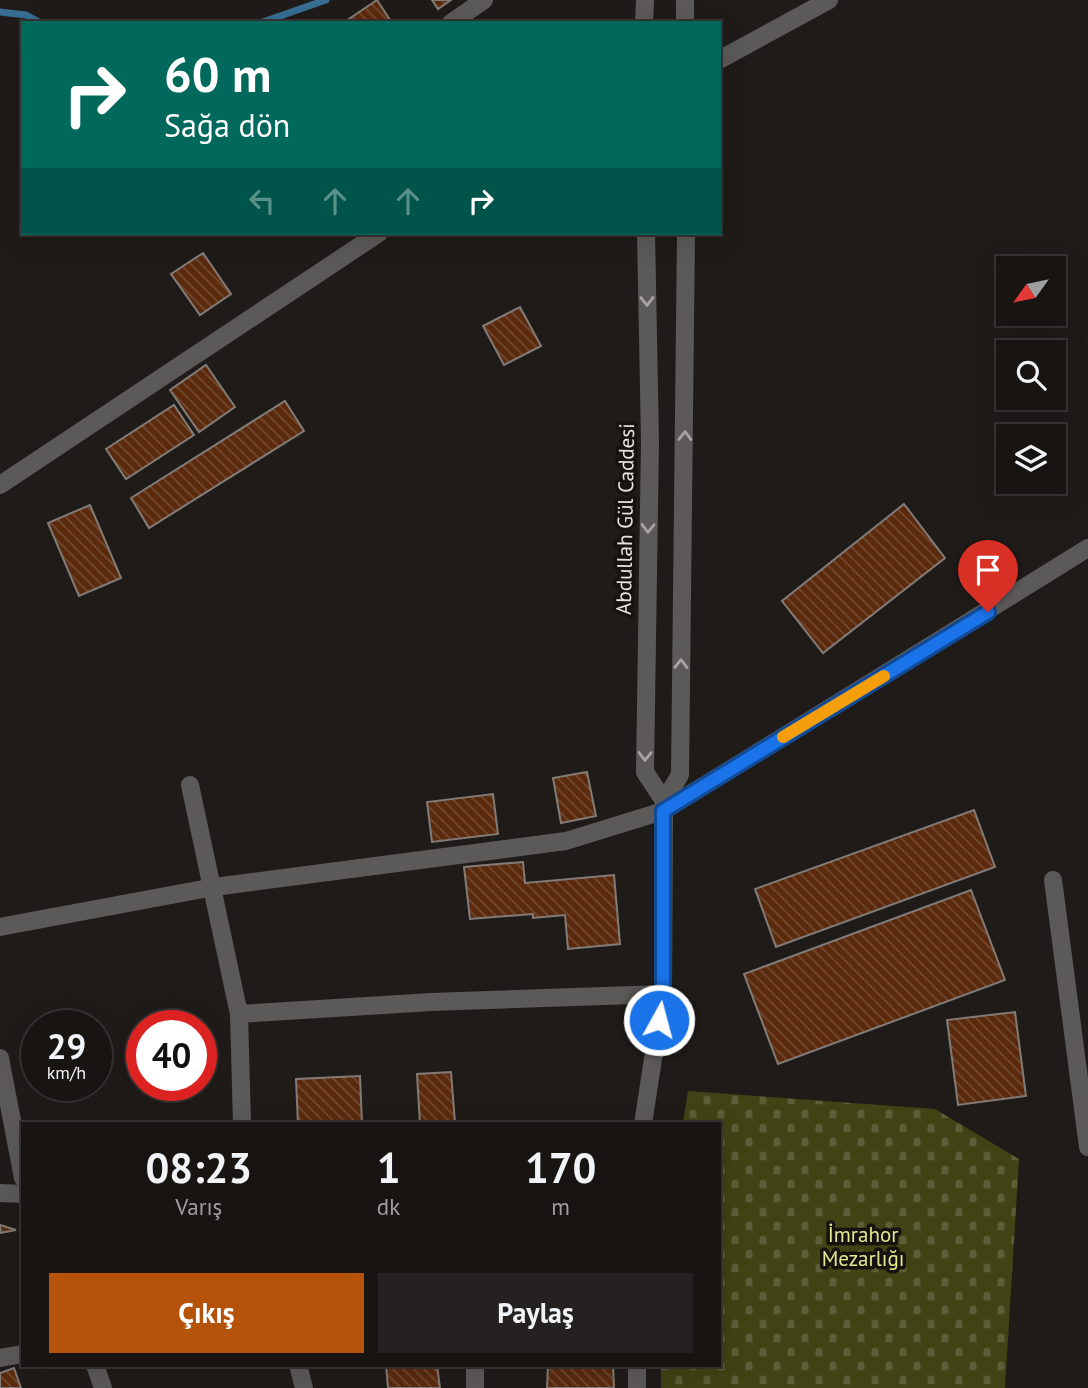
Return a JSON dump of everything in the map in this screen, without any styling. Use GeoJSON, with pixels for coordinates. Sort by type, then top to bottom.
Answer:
{"type":"FeatureCollection","features":[{"type":"Feature","properties":{"kind":"street"},"geometry":{"type":"LineString","coordinates":[[454,21],[484,0]]}},
{"type":"Feature","properties":{"kind":"street"},"geometry":{"type":"LineString","coordinates":[[644,21],[645,0]]}},
{"type":"Feature","properties":{"kind":"street"},"geometry":{"type":"LineString","coordinates":[[685,0],[685,21]]}},
{"type":"Feature","properties":{"kind":"street"},"geometry":{"type":"LineString","coordinates":[[721,59],[829,0]]}},
{"type":"Feature","properties":{"kind":"street"},"geometry":{"type":"LineString","coordinates":[[0,485],[376,235]]}},
{"type":"Feature","properties":{"kind":"street","name":"Abdullah Gül Caddesi"},"geometry":{"type":"LineString","coordinates":[[646,235],[650,442],[645,772],[664,806]]}},
{"type":"Feature","properties":{"kind":"street"},"geometry":{"type":"LineString","coordinates":[[643,1122],[663,994],[664,806],[680,775],[686,235]]}},
{"type":"Feature","properties":{"kind":"street"},"geometry":{"type":"LineString","coordinates":[[0,927],[214,887],[566,841],[664,806],[1088,548]]}},
{"type":"Feature","properties":{"kind":"street"},"geometry":{"type":"LineString","coordinates":[[190,785],[214,887],[239,1014],[242,1122]]}},
{"type":"Feature","properties":{"kind":"street"},"geometry":{"type":"LineString","coordinates":[[1054,880],[1083,1068],[1088,1147]]}},
{"type":"Feature","properties":{"kind":"street"},"geometry":{"type":"LineString","coordinates":[[239,1014],[431,1002],[663,994]]}},
{"type":"Feature","properties":{"kind":"street"},"geometry":{"type":"LineString","coordinates":[[0,1058],[21,1168]]}},
{"type":"Feature","properties":{"kind":"street"},"geometry":{"type":"LineString","coordinates":[[0,1194],[21,1194]]}},
{"type":"Feature","properties":{"kind":"street"},"geometry":{"type":"LineString","coordinates":[[0,1358],[21,1354]]}},
{"type":"Feature","properties":{"kind":"street"},"geometry":{"type":"LineString","coordinates":[[96,1367],[103,1388]]}},
{"type":"Feature","properties":{"kind":"street"},"geometry":{"type":"LineString","coordinates":[[299,1367],[304,1388]]}},
{"type":"Feature","properties":{"kind":"street"},"geometry":{"type":"LineString","coordinates":[[475,1367],[475,1388]]}},
{"type":"Feature","properties":{"kind":"street"},"geometry":{"type":"LineString","coordinates":[[637,1367],[637,1388]]}},
{"type":"Feature","properties":{"kind":"green space","name":"İmrahor Mezarlığı"},"geometry":{"type":"Polygon","coordinates":[[[688,1091],[935,1109],[1019,1159],[1005,1388],[661,1388],[661,1367],[721,1367],[721,1122],[683,1122],[688,1091]]]}},
{"type":"Feature","properties":{"kind":"building"},"geometry":{"type":"Polygon","coordinates":[[[377,0],[391,21],[346,21],[377,0]]]}},
{"type":"Feature","properties":{"kind":"building"},"geometry":{"type":"Polygon","coordinates":[[[432,0],[451,0],[438,9],[432,0]]]}},
{"type":"Feature","properties":{"kind":"building"},"geometry":{"type":"Polygon","coordinates":[[[203,253],[231,294],[200,315],[171,274],[203,253]]]}},
{"type":"Feature","properties":{"kind":"building"},"geometry":{"type":"Polygon","coordinates":[[[520,307],[541,346],[504,365],[483,326],[520,307]]]}},
{"type":"Feature","properties":{"kind":"building"},"geometry":{"type":"Polygon","coordinates":[[[206,365],[235,407],[199,432],[170,390],[206,365]]]}},
{"type":"Feature","properties":{"kind":"building"},"geometry":{"type":"Polygon","coordinates":[[[285,401],[304,431],[149,528],[131,498],[285,401]]]}},
{"type":"Feature","properties":{"kind":"building"},"geometry":{"type":"Polygon","coordinates":[[[174,405],[194,435],[126,479],[106,449],[174,405]]]}},
{"type":"Feature","properties":{"kind":"building"},"geometry":{"type":"Polygon","coordinates":[[[904,504],[945,558],[823,653],[782,601],[904,504]]]}},
{"type":"Feature","properties":{"kind":"building"},"geometry":{"type":"Polygon","coordinates":[[[90,505],[121,578],[79,596],[48,523],[90,505]]]}},
{"type":"Feature","properties":{"kind":"building"},"geometry":{"type":"Polygon","coordinates":[[[587,772],[596,816],[561,823],[553,778],[587,772]]]}},
{"type":"Feature","properties":{"kind":"building"},"geometry":{"type":"Polygon","coordinates":[[[493,794],[498,834],[432,842],[427,802],[493,794]]]}},
{"type":"Feature","properties":{"kind":"building"},"geometry":{"type":"Polygon","coordinates":[[[974,810],[995,867],[776,947],[755,889],[974,810]]]}},
{"type":"Feature","properties":{"kind":"building"},"geometry":{"type":"Polygon","coordinates":[[[523,862],[525,883],[614,875],[620,944],[568,949],[565,915],[533,918],[533,914],[470,919],[464,867],[523,862]]]}},
{"type":"Feature","properties":{"kind":"building"},"geometry":{"type":"Polygon","coordinates":[[[971,890],[1005,980],[778,1064],[744,974],[971,890]]]}},
{"type":"Feature","properties":{"kind":"building"},"geometry":{"type":"Polygon","coordinates":[[[1015,1012],[1026,1096],[958,1105],[947,1020],[1015,1012]]]}},
{"type":"Feature","properties":{"kind":"building"},"geometry":{"type":"Polygon","coordinates":[[[451,1072],[455,1122],[420,1122],[417,1074],[451,1072]]]}},
{"type":"Feature","properties":{"kind":"building"},"geometry":{"type":"Polygon","coordinates":[[[360,1076],[362,1122],[298,1122],[296,1079],[360,1076]]]}},
{"type":"Feature","properties":{"kind":"building"},"geometry":{"type":"Polygon","coordinates":[[[0,1225],[16,1230],[0,1233],[0,1225]]]}},
{"type":"Feature","properties":{"kind":"building"},"geometry":{"type":"Polygon","coordinates":[[[386,1367],[437,1367],[440,1388],[388,1388],[386,1367]]]}},
{"type":"Feature","properties":{"kind":"building"},"geometry":{"type":"Polygon","coordinates":[[[548,1367],[613,1367],[614,1388],[547,1388],[548,1367]]]}},
{"type":"Feature","properties":{"kind":"building"},"geometry":{"type":"Polygon","coordinates":[[[14,1368],[21,1388],[0,1388],[0,1373],[14,1368]]]}},
{"type":"Feature","properties":{"kind":"waterway"},"geometry":{"type":"LineString","coordinates":[[266,21],[326,0]]}},
{"type":"Feature","properties":{"kind":"waterway"},"geometry":{"type":"LineString","coordinates":[[0,12],[26,15],[37,21]]}},
{"type":"Feature","properties":{"kind":"slow traffic"},"geometry":{"type":"LineString","coordinates":[[783,737],[884,676]]}},
{"type":"Feature","properties":{"kind":"route"},"geometry":{"type":"LineString","coordinates":[[659,1020],[663,994],[663,811],[988,612]]}}]}
